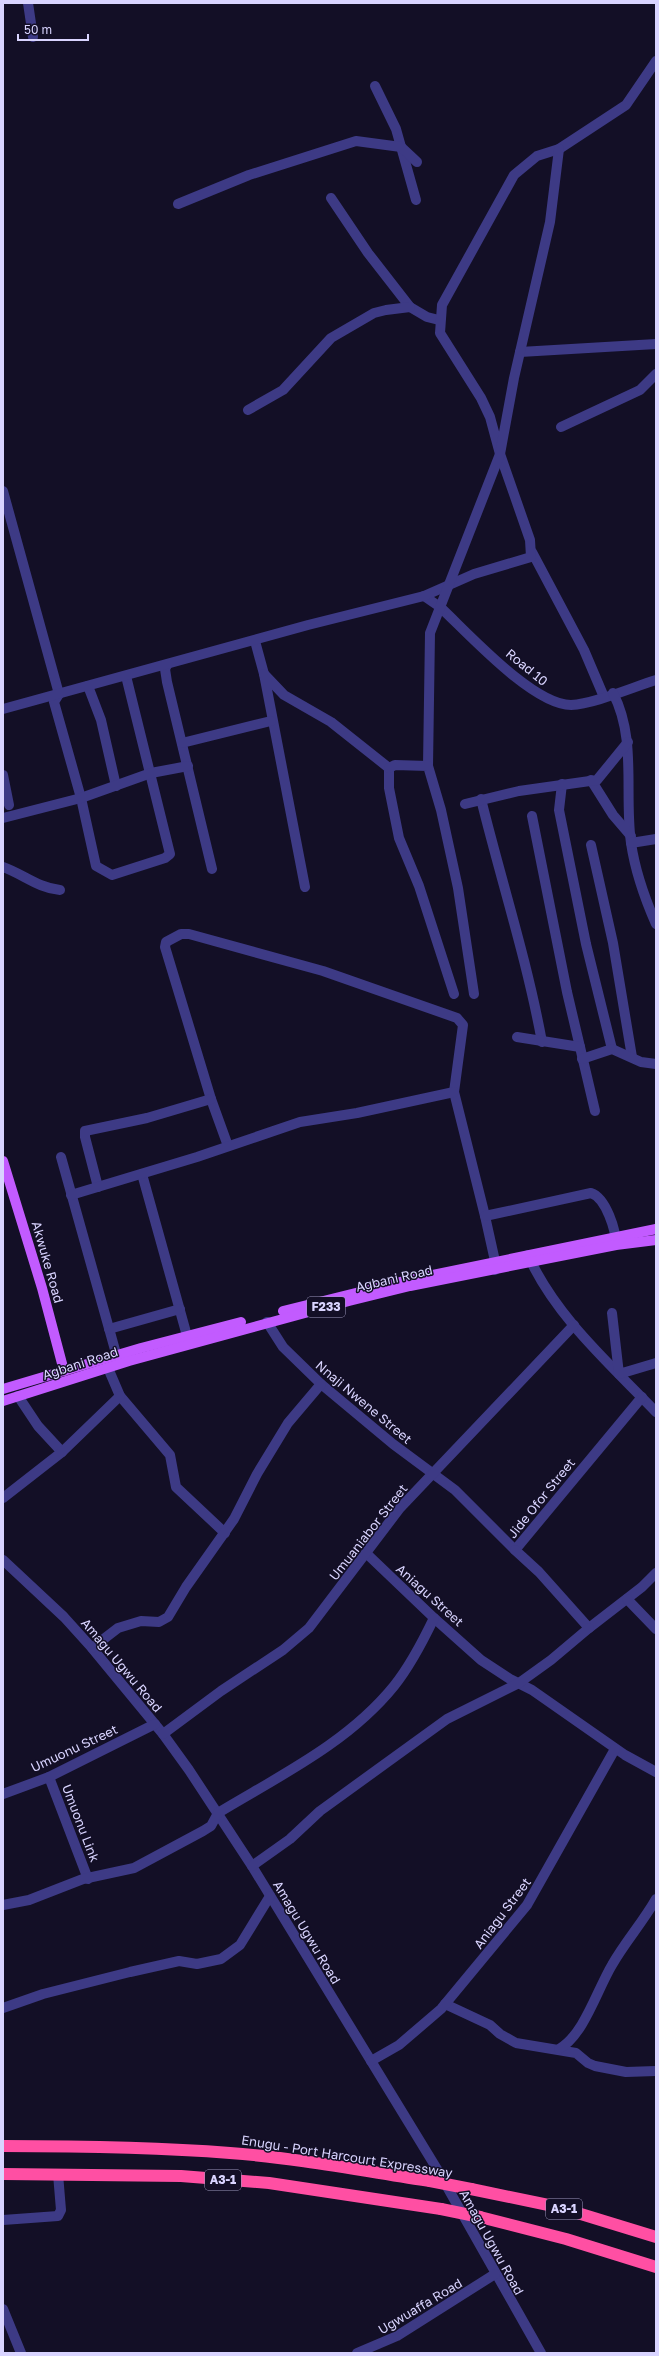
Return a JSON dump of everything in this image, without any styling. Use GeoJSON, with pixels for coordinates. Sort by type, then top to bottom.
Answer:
{"type":"FeatureCollection","features":[{"type":"Feature","properties":{"kind":"highway","name":"Enugu - Port Harcourt Expressway"},"geometry":{"type":"LineString","coordinates":[[3,2146],[108,2146],[230,2153],[318,2163],[430,2181],[558,2208],[656,2237]]}},
{"type":"Feature","properties":{"kind":"highway","name":"A3-1"},"geometry":{"type":"LineString","coordinates":[[3,2174],[181,2176],[269,2183],[441,2209],[480,2217],[566,2239],[656,2266]]}},
{"type":"Feature","properties":{"kind":"main road","name":"Akwuke Road"},"geometry":{"type":"LineString","coordinates":[[3,1161],[42,1288],[64,1371]]}},
{"type":"Feature","properties":{"kind":"main road","name":"Agbani Road"},"geometry":{"type":"LineString","coordinates":[[3,1401],[66,1382],[188,1341],[336,1296],[495,1266],[616,1241],[656,1229]]}},
{"type":"Feature","properties":{"kind":"main road","name":"Agbani Road"},"geometry":{"type":"LineString","coordinates":[[616,1241],[656,1240]]}},
{"type":"Feature","properties":{"kind":"main road","name":"Agbani Road"},"geometry":{"type":"LineString","coordinates":[[3,1389],[117,1356],[188,1341],[495,1266]]}},
{"type":"Feature","properties":{"kind":"street"},"geometry":{"type":"LineString","coordinates":[[28,3],[33,37]]}},
{"type":"Feature","properties":{"kind":"street"},"geometry":{"type":"LineString","coordinates":[[656,61],[626,105],[559,149],[537,156],[514,175],[447,293],[442,305],[440,320],[440,333],[481,398],[490,418],[500,454],[532,552],[608,695],[620,707],[628,742],[631,840],[653,908],[656,924]]}},
{"type":"Feature","properties":{"kind":"street"},"geometry":{"type":"LineString","coordinates":[[375,86],[394,123],[416,200]]}},
{"type":"Feature","properties":{"kind":"street"},"geometry":{"type":"LineString","coordinates":[[178,204],[249,175],[356,141],[401,147],[417,162]]}},
{"type":"Feature","properties":{"kind":"street"},"geometry":{"type":"LineString","coordinates":[[474,994],[458,888],[441,810],[428,766],[430,633],[500,454],[520,352],[550,222],[559,149]]}},
{"type":"Feature","properties":{"kind":"street"},"geometry":{"type":"LineString","coordinates":[[332,198],[368,252],[410,307],[428,317],[440,320]]}},
{"type":"Feature","properties":{"kind":"street"},"geometry":{"type":"LineString","coordinates":[[248,410],[284,390],[331,338],[374,314],[386,310],[410,307]]}},
{"type":"Feature","properties":{"kind":"street"},"geometry":{"type":"LineString","coordinates":[[520,352],[656,344]]}},
{"type":"Feature","properties":{"kind":"street"},"geometry":{"type":"LineString","coordinates":[[561,427],[640,390],[656,374]]}},
{"type":"Feature","properties":{"kind":"street"},"geometry":{"type":"LineString","coordinates":[[3,491],[59,694],[54,702],[81,798],[96,866],[112,875],[165,858],[170,854],[126,676]]}},
{"type":"Feature","properties":{"kind":"street"},"geometry":{"type":"LineString","coordinates":[[3,709],[163,667],[308,625],[424,596],[474,574],[527,560],[532,557],[532,552]]}},
{"type":"Feature","properties":{"kind":"street","name":"Road 10"},"geometry":{"type":"LineString","coordinates":[[424,596],[440,607],[514,676],[541,696],[553,702],[571,705],[656,680]]}},
{"type":"Feature","properties":{"kind":"street"},"geometry":{"type":"LineString","coordinates":[[255,641],[264,674],[271,721],[305,887]]}},
{"type":"Feature","properties":{"kind":"street"},"geometry":{"type":"LineString","coordinates":[[163,667],[212,869]]}},
{"type":"Feature","properties":{"kind":"street"},"geometry":{"type":"LineString","coordinates":[[264,674],[284,695],[331,722],[389,768]]}},
{"type":"Feature","properties":{"kind":"street"},"geometry":{"type":"LineString","coordinates":[[88,686],[101,720],[116,786]]}},
{"type":"Feature","properties":{"kind":"street"},"geometry":{"type":"LineString","coordinates":[[182,743],[271,721]]}},
{"type":"Feature","properties":{"kind":"street"},"geometry":{"type":"LineString","coordinates":[[465,804],[481,799],[562,784],[597,780],[602,777],[628,742]]}},
{"type":"Feature","properties":{"kind":"street"},"geometry":{"type":"LineString","coordinates":[[389,768],[395,765],[428,766]]}},
{"type":"Feature","properties":{"kind":"street"},"geometry":{"type":"LineString","coordinates":[[3,818],[81,798],[151,773],[188,766]]}},
{"type":"Feature","properties":{"kind":"street"},"geometry":{"type":"LineString","coordinates":[[389,768],[389,788],[399,838],[419,886],[454,994]]}},
{"type":"Feature","properties":{"kind":"street"},"geometry":{"type":"LineString","coordinates":[[3,775],[9,805]]}},
{"type":"Feature","properties":{"kind":"street"},"geometry":{"type":"LineString","coordinates":[[590,780],[631,840]]}},
{"type":"Feature","properties":{"kind":"street"},"geometry":{"type":"LineString","coordinates":[[562,784],[559,810],[586,944],[612,1049]]}},
{"type":"Feature","properties":{"kind":"street"},"geometry":{"type":"LineString","coordinates":[[481,799],[504,890],[530,980],[542,1042]]}},
{"type":"Feature","properties":{"kind":"street"},"geometry":{"type":"LineString","coordinates":[[532,816],[567,992],[595,1111]]}},
{"type":"Feature","properties":{"kind":"street"},"geometry":{"type":"LineString","coordinates":[[631,840],[656,839]]}},
{"type":"Feature","properties":{"kind":"street"},"geometry":{"type":"LineString","coordinates":[[591,845],[613,942],[632,1057]]}},
{"type":"Feature","properties":{"kind":"street"},"geometry":{"type":"LineString","coordinates":[[3,868],[29,882],[50,889],[60,890]]}},
{"type":"Feature","properties":{"kind":"street"},"geometry":{"type":"LineString","coordinates":[[228,1146],[211,1099],[165,947],[166,942],[180,934],[189,934],[323,971],[458,1018],[463,1025],[454,1092],[485,1216],[495,1266]]}},
{"type":"Feature","properties":{"kind":"street"},"geometry":{"type":"LineString","coordinates":[[517,1036],[542,1042],[580,1047]]}},
{"type":"Feature","properties":{"kind":"street"},"geometry":{"type":"LineString","coordinates":[[582,1059],[612,1049],[641,1062],[656,1064]]}},
{"type":"Feature","properties":{"kind":"street"},"geometry":{"type":"LineString","coordinates":[[71,1195],[142,1174],[300,1122],[357,1113],[454,1092]]}},
{"type":"Feature","properties":{"kind":"street"},"geometry":{"type":"LineString","coordinates":[[98,1187],[85,1137],[85,1131],[147,1118],[211,1099]]}},
{"type":"Feature","properties":{"kind":"street"},"geometry":{"type":"LineString","coordinates":[[61,1157],[117,1356]]}},
{"type":"Feature","properties":{"kind":"street"},"geometry":{"type":"LineString","coordinates":[[142,1174],[188,1341]]}},
{"type":"Feature","properties":{"kind":"street"},"geometry":{"type":"LineString","coordinates":[[485,1216],[591,1193],[602,1200],[616,1241]]}},
{"type":"Feature","properties":{"kind":"street"},"geometry":{"type":"LineString","coordinates":[[530,1259],[540,1279],[574,1325],[656,1412]]}},
{"type":"Feature","properties":{"kind":"street"},"geometry":{"type":"LineString","coordinates":[[109,1329],[180,1309]]}},
{"type":"Feature","properties":{"kind":"street"},"geometry":{"type":"LineString","coordinates":[[612,1313],[619,1374]]}},
{"type":"Feature","properties":{"kind":"street","name":"Nnaji Nwene Street"},"geometry":{"type":"LineString","coordinates":[[267,1322],[283,1347],[321,1384],[432,1475],[454,1490]]}},
{"type":"Feature","properties":{"kind":"street","name":"Umuaniabor Street"},"geometry":{"type":"LineString","coordinates":[[163,1734],[298,1639],[324,1610],[400,1508],[574,1325]]}},
{"type":"Feature","properties":{"kind":"street"},"geometry":{"type":"LineString","coordinates":[[619,1374],[656,1364]]}},
{"type":"Feature","properties":{"kind":"street"},"geometry":{"type":"LineString","coordinates":[[108,1368],[120,1396],[170,1455],[176,1487],[225,1532]]}},
{"type":"Feature","properties":{"kind":"street"},"geometry":{"type":"LineString","coordinates":[[64,1371],[66,1382]]}},
{"type":"Feature","properties":{"kind":"street"},"geometry":{"type":"LineString","coordinates":[[92,1648],[118,1628],[142,1621],[158,1622],[168,1617],[186,1587],[225,1532],[267,1456],[288,1423],[321,1384]]}},
{"type":"Feature","properties":{"kind":"street"},"geometry":{"type":"LineString","coordinates":[[18,1396],[38,1426],[62,1452]]}},
{"type":"Feature","properties":{"kind":"street"},"geometry":{"type":"LineString","coordinates":[[3,1498],[62,1452],[120,1396]]}},
{"type":"Feature","properties":{"kind":"street","name":"Jide Ofor Street"},"geometry":{"type":"LineString","coordinates":[[454,1490],[515,1550],[642,1397]]}},
{"type":"Feature","properties":{"kind":"street"},"geometry":{"type":"LineString","coordinates":[[515,1550],[539,1572],[589,1628]]}},
{"type":"Feature","properties":{"kind":"street","name":"Aniagu Street"},"geometry":{"type":"LineString","coordinates":[[367,1554],[434,1618],[481,1660],[532,1690],[615,1749],[656,1772]]}},
{"type":"Feature","properties":{"kind":"street","name":"Amagu Ugwu Road"},"geometry":{"type":"LineString","coordinates":[[3,1560],[64,1616],[92,1648],[163,1734],[218,1813],[437,2169],[541,2353]]}},
{"type":"Feature","properties":{"kind":"street"},"geometry":{"type":"LineString","coordinates":[[252,1866],[290,1839],[320,1811],[447,1719],[519,1683],[551,1660],[627,1599],[656,1573]]}},
{"type":"Feature","properties":{"kind":"street"},"geometry":{"type":"LineString","coordinates":[[627,1599],[656,1628]]}},
{"type":"Feature","properties":{"kind":"street"},"geometry":{"type":"LineString","coordinates":[[3,1905],[29,1900],[83,1879],[134,1868],[211,1826],[218,1813],[313,1757],[354,1726],[395,1684],[422,1642],[434,1618]]}},
{"type":"Feature","properties":{"kind":"street","name":"Umuonu Street"},"geometry":{"type":"LineString","coordinates":[[3,1794],[49,1777],[155,1724]]}},
{"type":"Feature","properties":{"kind":"street","name":"Aniagu Street"},"geometry":{"type":"LineString","coordinates":[[371,2061],[399,2045],[418,2031],[445,2004],[477,1968],[527,1905],[615,1749]]}},
{"type":"Feature","properties":{"kind":"street","name":"Umuonu Link"},"geometry":{"type":"LineString","coordinates":[[49,1777],[88,1879]]}},
{"type":"Feature","properties":{"kind":"street"},"geometry":{"type":"LineString","coordinates":[[3,2008],[43,1994],[130,1972],[179,1961],[197,1964],[221,1959],[240,1945],[270,1896]]}},
{"type":"Feature","properties":{"kind":"street"},"geometry":{"type":"LineString","coordinates":[[559,2049],[566,2045],[575,2035],[612,1965],[642,1923],[656,1899]]}},
{"type":"Feature","properties":{"kind":"street"},"geometry":{"type":"LineString","coordinates":[[445,2004],[490,2025],[500,2034],[516,2043],[559,2049],[579,2055],[594,2066],[626,2072],[656,2071]]}},
{"type":"Feature","properties":{"kind":"street"},"geometry":{"type":"LineString","coordinates":[[575,2035],[579,2055]]}},
{"type":"Feature","properties":{"kind":"street"},"geometry":{"type":"LineString","coordinates":[[3,2220],[58,2216],[60,2210],[58,2174]]}},
{"type":"Feature","properties":{"kind":"street","name":"Ugwuaffa Road"},"geometry":{"type":"LineString","coordinates":[[357,2353],[371,2351],[495,2274]]}},
{"type":"Feature","properties":{"kind":"street"},"geometry":{"type":"LineString","coordinates":[[3,2309],[21,2353]]}}]}
